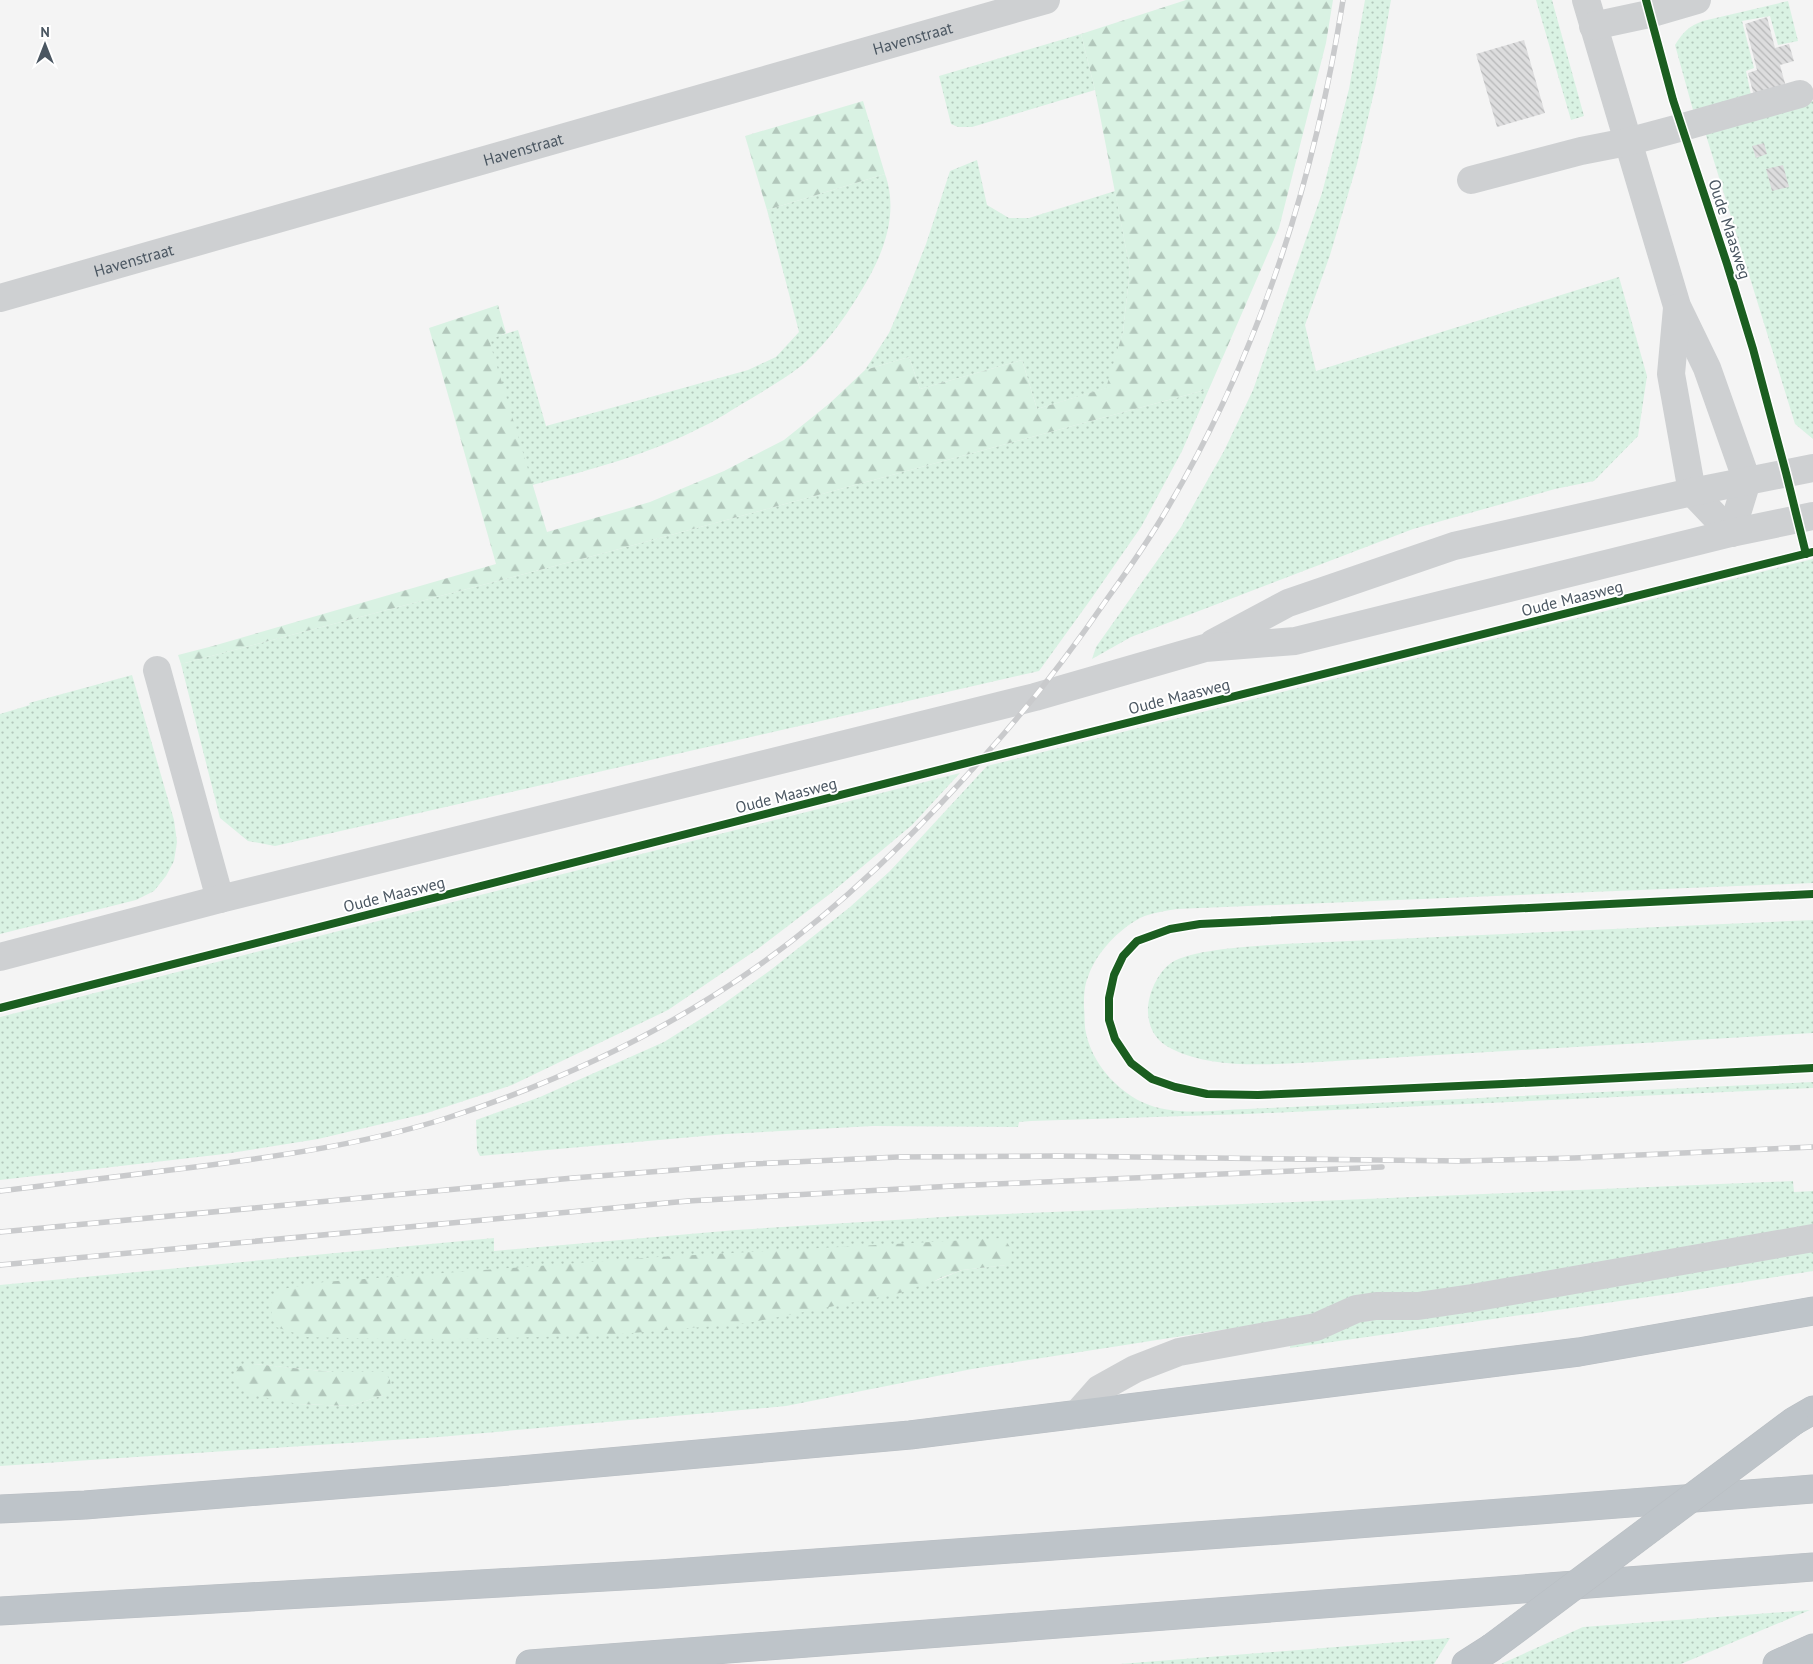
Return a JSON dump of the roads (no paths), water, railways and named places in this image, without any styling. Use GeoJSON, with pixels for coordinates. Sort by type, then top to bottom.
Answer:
{"type":"FeatureCollection","features":[{"type":"Feature","properties":{"kind":"highway"},"geometry":{"type":"LineString","coordinates":[[0,1509],[85,1505],[497,1472],[910,1435],[1579,1352],[1813,1311]]}},
{"type":"Feature","properties":{"kind":"highway"},"geometry":{"type":"LineString","coordinates":[[1466,1664],[1491,1648],[1803,1416]]}},
{"type":"Feature","properties":{"kind":"highway"},"geometry":{"type":"LineString","coordinates":[[0,1611],[659,1574],[1813,1490]]}},
{"type":"Feature","properties":{"kind":"highway"},"geometry":{"type":"LineString","coordinates":[[530,1664],[1813,1567]]}},
{"type":"Feature","properties":{"kind":"highway"},"geometry":{"type":"LineString","coordinates":[[1777,1664],[1813,1648]]}},
{"type":"Feature","properties":{"kind":"street","name":"Havenstraat"},"geometry":{"type":"LineString","coordinates":[[0,298],[1046,0]]}},
{"type":"Feature","properties":{"kind":"street"},"geometry":{"type":"LineString","coordinates":[[1586,0],[1677,306],[1707,368],[1747,481],[1731,533],[1692,492],[1671,374],[1677,306]]}},
{"type":"Feature","properties":{"kind":"street"},"geometry":{"type":"LineString","coordinates":[[1593,26],[1649,14],[1697,0]]}},
{"type":"Feature","properties":{"kind":"street"},"geometry":{"type":"LineString","coordinates":[[1471,180],[1581,151],[1627,142],[1800,94]]}},
{"type":"Feature","properties":{"kind":"street","name":"Oude Maasweg"},"geometry":{"type":"LineString","coordinates":[[1205,648],[1288,603],[1454,546],[1692,492],[1813,468]]}},
{"type":"Feature","properties":{"kind":"street","name":"Oude Maasweg"},"geometry":{"type":"LineString","coordinates":[[0,957],[220,899],[1026,699],[1205,648],[1295,641],[1731,533],[1813,516]]}},
{"type":"Feature","properties":{"kind":"street"},"geometry":{"type":"LineString","coordinates":[[157,670],[220,899]]}},
{"type":"Feature","properties":{"kind":"street"},"geometry":{"type":"LineString","coordinates":[[1076,1415],[1099,1389],[1134,1369],[1179,1352],[1316,1327],[1356,1309],[1376,1306],[1418,1306],[1472,1298],[1813,1238]]}},
{"type":"Feature","properties":{"kind":"railway"},"geometry":{"type":"LineString","coordinates":[[0,1191],[290,1154],[385,1135],[447,1118],[488,1104],[568,1073],[607,1055],[683,1014],[719,992],[787,945],[848,894],[933,812],[1034,698],[1079,639],[1138,555],[1167,509],[1200,450],[1256,327],[1279,263],[1317,133],[1343,0]]}},
{"type":"Feature","properties":{"kind":"railway"},"geometry":{"type":"LineString","coordinates":[[0,1232],[573,1178],[752,1164],[898,1157],[1056,1156],[1463,1161],[1813,1147]]}},
{"type":"Feature","properties":{"kind":"railway"},"geometry":{"type":"LineString","coordinates":[[0,1265],[688,1201],[953,1186],[1382,1167]]}}]}
